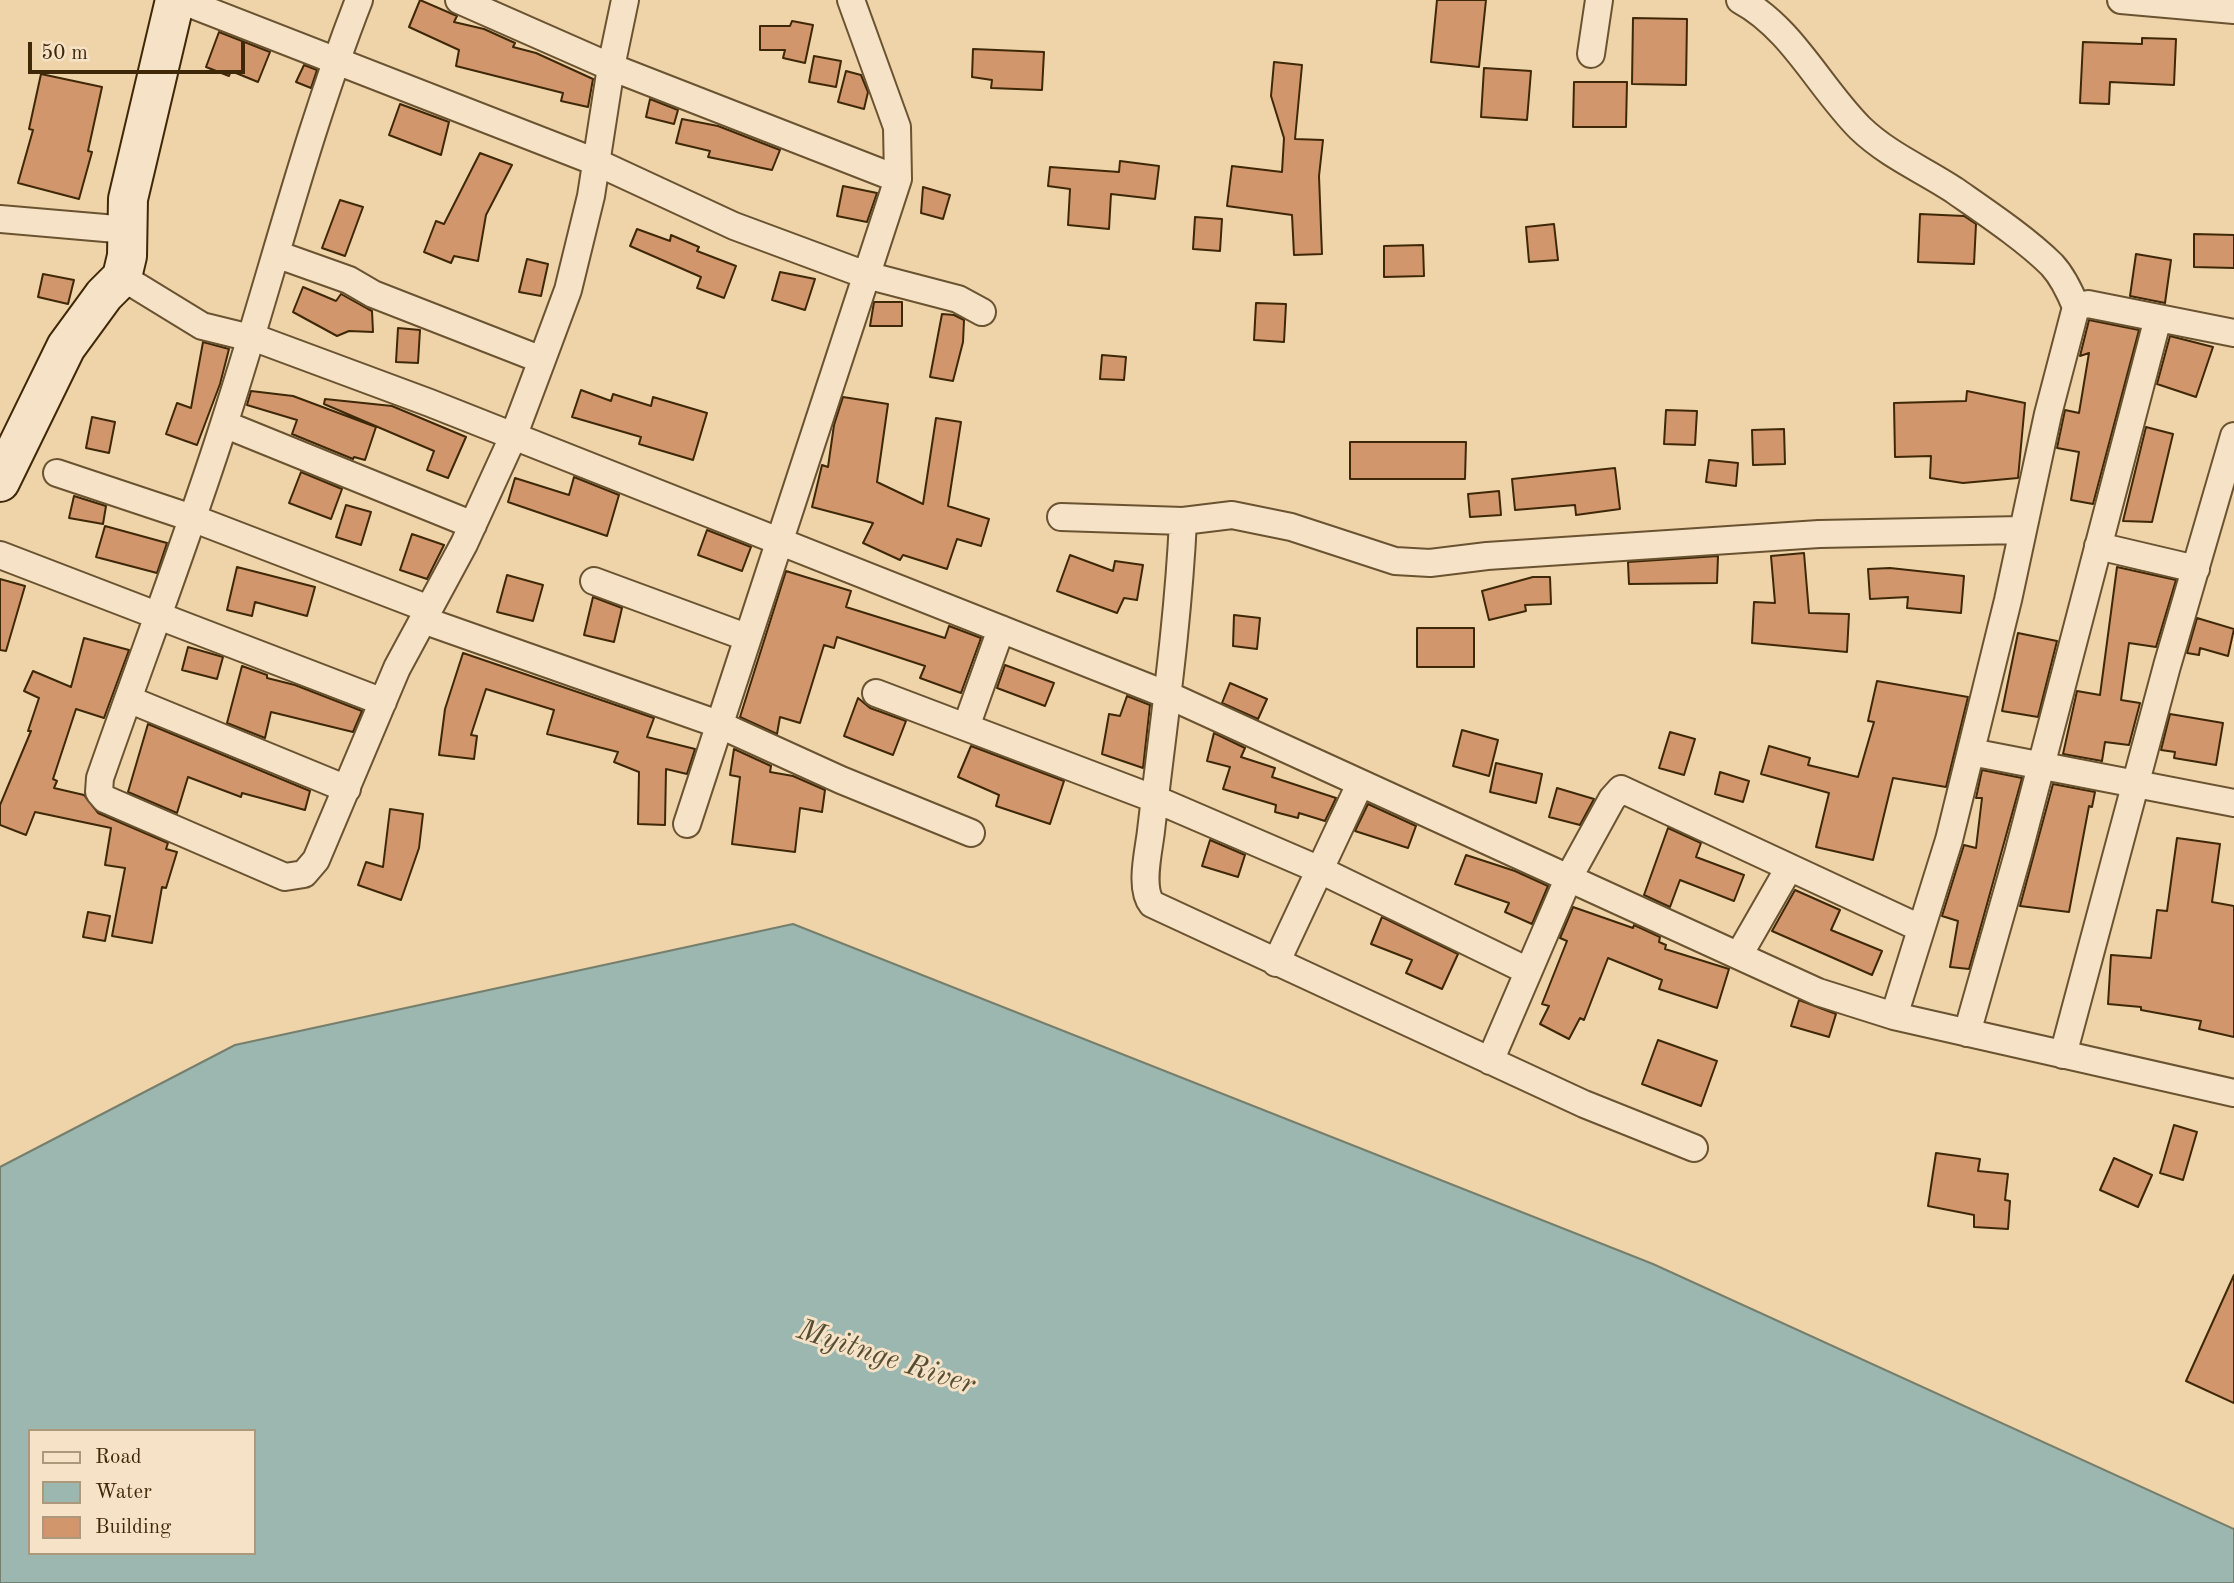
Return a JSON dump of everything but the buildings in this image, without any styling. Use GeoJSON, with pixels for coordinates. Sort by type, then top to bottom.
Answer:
{"type":"FeatureCollection","features":[{"type":"Feature","properties":{"kind":"street"},"geometry":{"type":"LineString","coordinates":[[0,482],[66,346],[104,295],[122,277],[127,256],[128,199],[177,0],[596,162],[734,226],[866,275],[924,288],[967,303],[982,312]]}},
{"type":"Feature","properties":{"kind":"street"},"geometry":{"type":"LineString","coordinates":[[359,0],[335,61],[224,424],[100,778],[99,792],[105,799],[285,877],[304,874],[316,860],[383,702],[473,525],[513,437],[568,290],[596,162],[625,0]]}},
{"type":"Feature","properties":{"kind":"street"},"geometry":{"type":"LineString","coordinates":[[459,0],[611,67],[898,179]]}},
{"type":"Feature","properties":{"kind":"street"},"geometry":{"type":"LineString","coordinates":[[687,824],[898,179],[897,127],[851,0]]}},
{"type":"Feature","properties":{"kind":"street"},"geometry":{"type":"LineString","coordinates":[[1591,54],[1600,0]]}},
{"type":"Feature","properties":{"kind":"street"},"geometry":{"type":"LineString","coordinates":[[1740,0],[1775,24],[1821,84],[1862,129],[1902,161],[1953,190],[2052,265],[2065,282],[2076,307],[1949,840],[1894,1016]]}},
{"type":"Feature","properties":{"kind":"street"},"geometry":{"type":"LineString","coordinates":[[2121,0],[2234,10]]}},
{"type":"Feature","properties":{"kind":"street"},"geometry":{"type":"LineString","coordinates":[[0,219],[128,230]]}},
{"type":"Feature","properties":{"kind":"street"},"geometry":{"type":"LineString","coordinates":[[276,254],[349,280],[373,294],[542,360]]}},
{"type":"Feature","properties":{"kind":"street"},"geometry":{"type":"LineString","coordinates":[[122,277],[202,326],[250,338],[430,402],[1170,696],[1818,992],[1894,1016],[2234,1093]]}},
{"type":"Feature","properties":{"kind":"street"},"geometry":{"type":"LineString","coordinates":[[2076,307],[2088,304],[2234,333]]}},
{"type":"Feature","properties":{"kind":"street"},"geometry":{"type":"LineString","coordinates":[[1967,1033],[2158,318]]}},
{"type":"Feature","properties":{"kind":"street"},"geometry":{"type":"LineString","coordinates":[[224,424],[473,525]]}},
{"type":"Feature","properties":{"kind":"street"},"geometry":{"type":"LineString","coordinates":[[2063,1055],[2234,436]]}},
{"type":"Feature","properties":{"kind":"street"},"geometry":{"type":"LineString","coordinates":[[57,473],[192,518],[426,615],[718,724],[841,780],[971,833]]}},
{"type":"Feature","properties":{"kind":"street"},"geometry":{"type":"LineString","coordinates":[[1061,517],[1183,521],[1232,515],[1291,527],[1395,561],[1430,563],[1487,556],[1819,534],[2022,530]]}},
{"type":"Feature","properties":{"kind":"street"},"geometry":{"type":"LineString","coordinates":[[1183,521],[1170,696],[1149,854],[1148,899],[1157,908],[1584,1104],[1693,1148]]}},
{"type":"Feature","properties":{"kind":"street"},"geometry":{"type":"LineString","coordinates":[[2098,546],[2196,569]]}},
{"type":"Feature","properties":{"kind":"street"},"geometry":{"type":"LineString","coordinates":[[0,555],[157,618],[383,702]]}},
{"type":"Feature","properties":{"kind":"street"},"geometry":{"type":"LineString","coordinates":[[594,581],[746,637]]}},
{"type":"Feature","properties":{"kind":"street"},"geometry":{"type":"LineString","coordinates":[[965,727],[1000,629]]}},
{"type":"Feature","properties":{"kind":"street"},"geometry":{"type":"LineString","coordinates":[[876,693],[1155,799],[1320,870],[1528,971]]}},
{"type":"Feature","properties":{"kind":"street"},"geometry":{"type":"LineString","coordinates":[[128,699],[347,789]]}},
{"type":"Feature","properties":{"kind":"street"},"geometry":{"type":"LineString","coordinates":[[1971,752],[2234,803]]}},
{"type":"Feature","properties":{"kind":"street"},"geometry":{"type":"LineString","coordinates":[[1276,963],[1360,784]]}},
{"type":"Feature","properties":{"kind":"street"},"geometry":{"type":"LineString","coordinates":[[1490,1061],[1569,877],[1612,799],[1621,789],[1920,928]]}},
{"type":"Feature","properties":{"kind":"street"},"geometry":{"type":"LineString","coordinates":[[1739,955],[1789,868]]}},
{"type":"Feature","properties":{"kind":"water","name":"Myitnge River"},"geometry":{"type":"Polygon","coordinates":[[[793,924],[1653,1264],[2234,1529],[2234,1583],[0,1583],[0,1167],[235,1045],[793,924]]]}}]}
